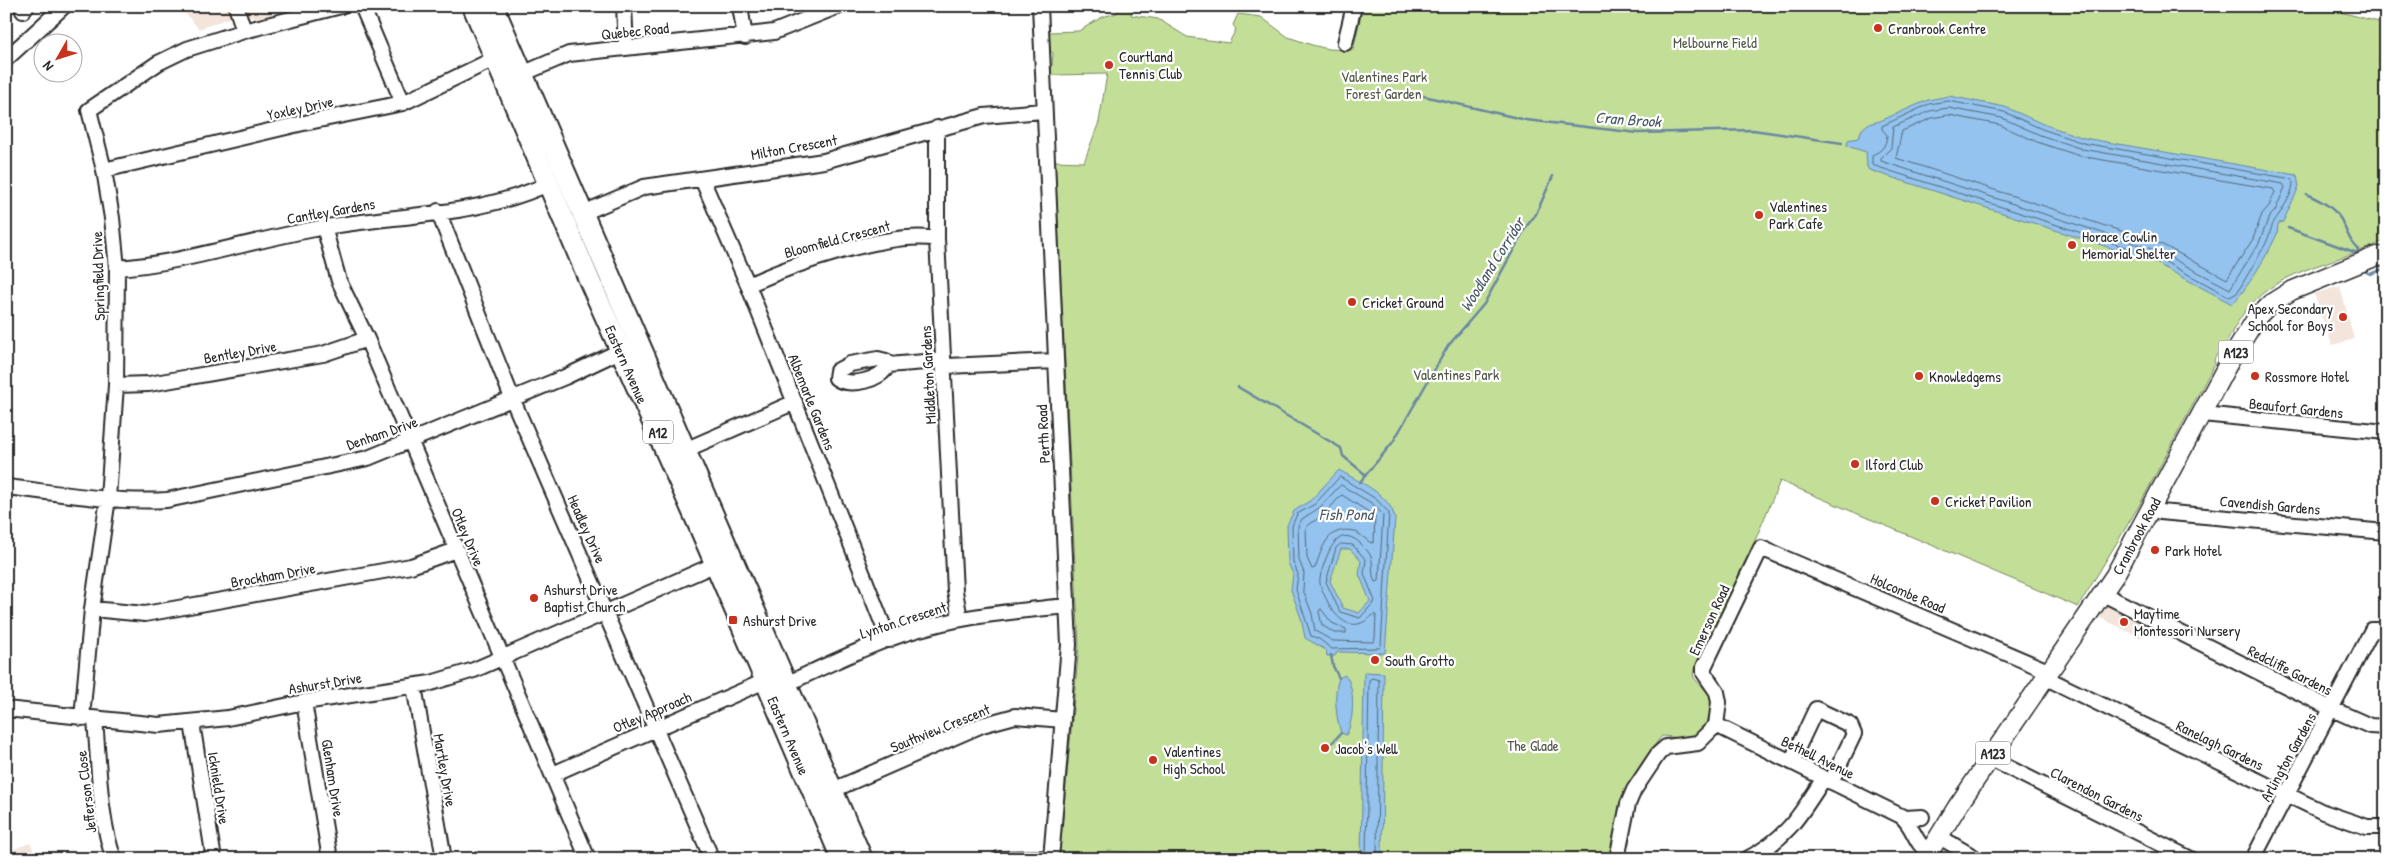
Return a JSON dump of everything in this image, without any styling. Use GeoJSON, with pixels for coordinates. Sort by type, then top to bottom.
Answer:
{"type":"FeatureCollection","features":[{"type":"Feature","properties":{"kind":"highway","name":"Eastern Avenue"},"geometry":{"type":"LineString","coordinates":[[473,6],[550,183],[591,284],[716,564],[842,859]]}},
{"type":"Feature","properties":{"kind":"highway","name":"Eastern Avenue"},"geometry":{"type":"LineString","coordinates":[[492,6],[862,859]]}},
{"type":"Feature","properties":{"kind":"main road","name":"Cranbrook Road"},"geometry":{"type":"LineString","coordinates":[[1927,856],[1989,758],[2103,594],[2153,508],[2202,414],[2252,325],[2270,304],[2291,292],[2383,254]]}},
{"type":"Feature","properties":{"kind":"street"},"geometry":{"type":"LineString","coordinates":[[236,6],[244,31]]}},
{"type":"Feature","properties":{"kind":"street","name":"Springfield Drive"},"geometry":{"type":"LineString","coordinates":[[88,719],[92,610],[108,498],[116,385],[117,268],[112,218],[104,170],[88,113],[91,107],[173,55],[244,31],[341,6]]}},
{"type":"Feature","properties":{"kind":"street"},"geometry":{"type":"LineString","coordinates":[[362,6],[403,103]]}},
{"type":"Feature","properties":{"kind":"street"},"geometry":{"type":"LineString","coordinates":[[624,6],[626,48]]}},
{"type":"Feature","properties":{"kind":"street"},"geometry":{"type":"LineString","coordinates":[[740,6],[745,37]]}},
{"type":"Feature","properties":{"kind":"street","name":"Quebec Road"},"geometry":{"type":"LineString","coordinates":[[522,74],[565,56],[626,48],[745,37],[774,32],[839,6]]}},
{"type":"Feature","properties":{"kind":"street","name":"Perth Road"},"geometry":{"type":"LineString","coordinates":[[1040,6],[1043,111],[1069,646],[1051,859]]}},
{"type":"Feature","properties":{"kind":"street"},"geometry":{"type":"LineString","coordinates":[[1345,43],[1354,6]]}},
{"type":"Feature","properties":{"kind":"street"},"geometry":{"type":"LineString","coordinates":[[6,59],[59,8]]}},
{"type":"Feature","properties":{"kind":"street","name":"Yoxley Drive"},"geometry":{"type":"LineString","coordinates":[[104,170],[299,124],[403,103],[496,58]]}},
{"type":"Feature","properties":{"kind":"street","name":"Milton Crescent"},"geometry":{"type":"LineString","coordinates":[[582,213],[644,187],[824,161],[984,116],[1043,111]]}},
{"type":"Feature","properties":{"kind":"street","name":"Middleton Gardens"},"geometry":{"type":"LineString","coordinates":[[937,128],[937,240],[955,591],[960,619]]}},
{"type":"Feature","properties":{"kind":"street","name":"Albemarle Gardens"},"geometry":{"type":"LineString","coordinates":[[702,179],[748,285],[889,640]]}},
{"type":"Feature","properties":{"kind":"street","name":"Cantley Gardens"},"geometry":{"type":"LineString","coordinates":[[117,268],[148,266],[324,227],[505,201],[550,183]]}},
{"type":"Feature","properties":{"kind":"street","name":"Headley Drive"},"geometry":{"type":"LineString","coordinates":[[438,211],[512,398],[712,859]]}},
{"type":"Feature","properties":{"kind":"street","name":"Otley Drive"},"geometry":{"type":"LineString","coordinates":[[324,227],[340,281],[367,338],[588,859]]}},
{"type":"Feature","properties":{"kind":"street","name":"Bloomfield Crescent"},"geometry":{"type":"LineString","coordinates":[[748,285],[782,270],[878,242],[906,238],[937,240]]}},
{"type":"Feature","properties":{"kind":"street","name":"Bentley Drive"},"geometry":{"type":"LineString","coordinates":[[116,385],[150,384],[322,354],[367,338]]}},
{"type":"Feature","properties":{"kind":"street","name":"Denham Drive"},"geometry":{"type":"LineString","coordinates":[[6,487],[142,501],[167,500],[368,458],[565,377],[622,350]]}},
{"type":"Feature","properties":{"kind":"street"},"geometry":{"type":"LineString","coordinates":[[888,365],[937,360],[948,366],[1055,361]]}},
{"type":"Feature","properties":{"kind":"street"},"geometry":{"type":"LineString","coordinates":[[685,450],[795,402]]}},
{"type":"Feature","properties":{"kind":"street","name":"Beaufort Gardens"},"geometry":{"type":"LineString","coordinates":[[2202,414],[2386,432]]}},
{"type":"Feature","properties":{"kind":"street","name":"Cavendish Gardens"},"geometry":{"type":"LineString","coordinates":[[2153,508],[2160,512],[2386,532]]}},
{"type":"Feature","properties":{"kind":"street","name":"Holcombe Road"},"geometry":{"type":"LineString","coordinates":[[1758,553],[1761,548],[2046,674]]}},
{"type":"Feature","properties":{"kind":"street","name":"Brockham Drive"},"geometry":{"type":"LineString","coordinates":[[92,610],[144,614],[411,566],[456,550]]}},
{"type":"Feature","properties":{"kind":"street","name":"Emerson Road"},"geometry":{"type":"LineString","coordinates":[[1716,725],[1720,702],[1717,692],[1704,673],[1704,667],[1758,553]]}},
{"type":"Feature","properties":{"kind":"street","name":"Ashurst Drive"},"geometry":{"type":"LineString","coordinates":[[6,709],[159,725],[192,723],[304,702],[414,686],[474,670],[716,564]]}},
{"type":"Feature","properties":{"kind":"street","name":"Redcliffe Gardens"},"geometry":{"type":"LineString","coordinates":[[2103,594],[2332,709],[2370,726],[2386,726]]}},
{"type":"Feature","properties":{"kind":"street","name":"Lynton Crescent"},"geometry":{"type":"LineString","coordinates":[[786,684],[889,640],[928,626],[960,619],[1066,606]]}},
{"type":"Feature","properties":{"kind":"street","name":"Arlington Gardens"},"geometry":{"type":"LineString","coordinates":[[2253,859],[2372,630],[2386,630]]}},
{"type":"Feature","properties":{"kind":"street","name":"Ranelagh Gardens"},"geometry":{"type":"LineString","coordinates":[[2046,674],[2285,795],[2323,812],[2367,827],[2386,827]]}},
{"type":"Feature","properties":{"kind":"street","name":"Otley Approach"},"geometry":{"type":"LineString","coordinates":[[552,774],[765,681]]}},
{"type":"Feature","properties":{"kind":"street","name":"Martley Drive"},"geometry":{"type":"LineString","coordinates":[[414,686],[444,859]]}},
{"type":"Feature","properties":{"kind":"street","name":"Glenham Drive"},"geometry":{"type":"LineString","coordinates":[[304,702],[330,859]]}},
{"type":"Feature","properties":{"kind":"street"},"geometry":{"type":"LineString","coordinates":[[1747,859],[1766,850],[1799,818],[1827,780],[1854,734],[1850,725],[1816,709],[1791,762]]}},
{"type":"Feature","properties":{"kind":"street","name":"Southview Crescent"},"geometry":{"type":"LineString","coordinates":[[833,790],[982,726],[1015,716],[1063,720]]}},
{"type":"Feature","properties":{"kind":"street","name":"Jefferson Close"},"geometry":{"type":"LineString","coordinates":[[88,719],[114,859]]}},
{"type":"Feature","properties":{"kind":"street","name":"Icknield Drive"},"geometry":{"type":"LineString","coordinates":[[192,723],[214,859]]}},
{"type":"Feature","properties":{"kind":"street"},"geometry":{"type":"LineString","coordinates":[[1618,859],[1628,804],[1634,790],[1658,754],[1666,747],[1698,743],[1716,725]]}},
{"type":"Feature","properties":{"kind":"street","name":"Bethell Avenue"},"geometry":{"type":"LineString","coordinates":[[1716,725],[1904,818],[1922,817]]}},
{"type":"Feature","properties":{"kind":"street","name":"Clarendon Gardens"},"geometry":{"type":"LineString","coordinates":[[1989,758],[2191,859]]}},
{"type":"Feature","properties":{"kind":"street"},"geometry":{"type":"LineString","coordinates":[[1904,818],[1916,841],[1927,856]]}},
{"type":"Feature","properties":{"kind":"street"},"geometry":{"type":"LineString","coordinates":[[1938,836],[1977,859]]}},
{"type":"Feature","properties":{"kind":"street"},"geometry":{"type":"LineString","coordinates":[[999,859],[1051,859]]}},
{"type":"Feature","properties":{"kind":"shaded area"},"geometry":{"type":"Polygon","coordinates":[[[179,6],[228,6],[233,16],[199,29],[179,6]]]}},
{"type":"Feature","properties":{"kind":"shaded area"},"geometry":{"type":"Polygon","coordinates":[[[243,6],[303,6],[260,19],[247,16],[243,6]]]}},
{"type":"Feature","properties":{"kind":"shaded area"},"geometry":{"type":"Polygon","coordinates":[[[2340,286],[2354,339],[2332,345],[2314,294],[2340,286]]]}},
{"type":"Feature","properties":{"kind":"shaded area","name":"Maytime Montessori Nursery"},"geometry":{"type":"Polygon","coordinates":[[[2107,605],[2147,625],[2141,638],[2099,617],[2107,605]]]}},
{"type":"Feature","properties":{"kind":"shaded area"},"geometry":{"type":"Polygon","coordinates":[[[30,843],[38,859],[6,859],[6,852],[30,843]]]}},
{"type":"Feature","properties":{"kind":"green space","name":"Valentines Park"},"geometry":{"type":"Polygon","coordinates":[[[1118,6],[1132,6],[1131,15],[1158,19],[1187,37],[1229,43],[1236,29],[1233,25],[1238,14],[1261,17],[1288,37],[1312,45],[1328,49],[1353,50],[1363,6],[2318,6],[2386,24],[2386,40],[2378,60],[2386,64],[2386,240],[2294,275],[2261,294],[2248,308],[2237,323],[2222,351],[2217,354],[2214,360],[2215,363],[2140,504],[2078,607],[1780,481],[1751,550],[1693,673],[1694,678],[1711,696],[1711,709],[1706,723],[1698,734],[1686,739],[1662,736],[1650,751],[1632,779],[1626,793],[1616,824],[1610,859],[1225,859],[1108,851],[1107,859],[1059,859],[1079,646],[1055,161],[1084,162],[1099,122],[1107,74],[1051,75],[1053,53],[1050,51],[1049,32],[1079,31],[1102,17],[1117,13],[1118,6]]]}},
{"type":"Feature","properties":{"kind":"water"},"geometry":{"type":"Polygon","coordinates":[[[1949,96],[2005,107],[2043,124],[2084,138],[2297,175],[2299,187],[2283,222],[2278,224],[2274,241],[2250,281],[2232,304],[2154,262],[1869,170],[1866,152],[1847,146],[1848,140],[1858,138],[1862,129],[1868,124],[1880,121],[1928,100],[1949,96]]]}},
{"type":"Feature","properties":{"kind":"water","name":"Fish Pond"},"geometry":{"type":"Polygon","coordinates":[[[1339,470],[1381,496],[1392,510],[1395,519],[1385,653],[1337,652],[1335,656],[1327,656],[1326,650],[1305,638],[1301,618],[1291,590],[1293,574],[1288,563],[1287,525],[1294,511],[1311,500],[1339,470]],[[1341,549],[1330,581],[1343,608],[1359,613],[1370,601],[1359,574],[1361,561],[1350,549],[1341,549]]]}},
{"type":"Feature","properties":{"kind":"water"},"geometry":{"type":"Polygon","coordinates":[[[1364,672],[1384,673],[1382,859],[1361,859],[1364,672]]]}},
{"type":"Feature","properties":{"kind":"water"},"geometry":{"type":"Polygon","coordinates":[[[1345,675],[1351,687],[1353,704],[1351,722],[1346,735],[1341,733],[1339,727],[1336,698],[1339,678],[1345,675]]]}},
{"type":"Feature","properties":{"kind":"waterway","name":"Cran Brook"},"geometry":{"type":"LineString","coordinates":[[1415,94],[1526,120],[1638,133],[1753,130],[1842,143]]}},
{"type":"Feature","properties":{"kind":"waterway","name":"Woodland Corridor"},"geometry":{"type":"LineString","coordinates":[[1360,482],[1393,442],[1448,346],[1484,304],[1526,227],[1536,214],[1553,176]]}},
{"type":"Feature","properties":{"kind":"waterway"},"geometry":{"type":"LineString","coordinates":[[2306,194],[2334,210],[2358,249],[2357,253]]}},
{"type":"Feature","properties":{"kind":"waterway"},"geometry":{"type":"LineString","coordinates":[[2288,228],[2357,253]]}},
{"type":"Feature","properties":{"kind":"waterway"},"geometry":{"type":"LineString","coordinates":[[2366,272],[2370,274],[2386,268]]}},
{"type":"Feature","properties":{"kind":"waterway"},"geometry":{"type":"LineString","coordinates":[[1238,387],[1341,448],[1343,456],[1366,475]]}},
{"type":"Feature","properties":{"kind":"waterway"},"geometry":{"type":"LineString","coordinates":[[1331,655],[1333,666],[1339,678]]}},
{"type":"Feature","properties":{"kind":"waterway"},"geometry":{"type":"LineString","coordinates":[[1331,744],[1341,733]]}},
{"type":"Feature","properties":{"kind":"place","name":"Cranbrook Centre"},"geometry":{"type":"Point","coordinates":[1878,28]}},
{"type":"Feature","properties":{"kind":"place","name":"Courtland Tennis Club"},"geometry":{"type":"Point","coordinates":[1109,65]}},
{"type":"Feature","properties":{"kind":"place","name":"Valentines Park Cafe"},"geometry":{"type":"Point","coordinates":[1759,215]}},
{"type":"Feature","properties":{"kind":"place","name":"Horace Cowlin Memorial Shelter"},"geometry":{"type":"Point","coordinates":[2072,245]}},
{"type":"Feature","properties":{"kind":"place","name":"Cricket Ground"},"geometry":{"type":"Point","coordinates":[1352,302]}},
{"type":"Feature","properties":{"kind":"place","name":"Apex Secondary School for Boys"},"geometry":{"type":"Point","coordinates":[2343,317]}},
{"type":"Feature","properties":{"kind":"place","name":"Knowledgems"},"geometry":{"type":"Point","coordinates":[1919,376]}},
{"type":"Feature","properties":{"kind":"place","name":"Rossmore Hotel"},"geometry":{"type":"Point","coordinates":[2255,376]}},
{"type":"Feature","properties":{"kind":"place","name":"Ilford Club"},"geometry":{"type":"Point","coordinates":[1855,464]}},
{"type":"Feature","properties":{"kind":"place","name":"Cricket Pavilion"},"geometry":{"type":"Point","coordinates":[1935,501]}},
{"type":"Feature","properties":{"kind":"place","name":"Park Hotel"},"geometry":{"type":"Point","coordinates":[2155,550]}},
{"type":"Feature","properties":{"kind":"place","name":"Ashurst Drive Baptist Church"},"geometry":{"type":"Point","coordinates":[534,598]}},
{"type":"Feature","properties":{"kind":"place","name":"Ashurst Drive"},"geometry":{"type":"Point","coordinates":[733,620]}},
{"type":"Feature","properties":{"kind":"place","name":"Maytime Montessori Nursery"},"geometry":{"type":"Point","coordinates":[2124,622]}},
{"type":"Feature","properties":{"kind":"place","name":"South Grotto"},"geometry":{"type":"Point","coordinates":[1375,660]}},
{"type":"Feature","properties":{"kind":"place","name":"Jacob's Well"},"geometry":{"type":"Point","coordinates":[1325,748]}},
{"type":"Feature","properties":{"kind":"place","name":"Valentines High School"},"geometry":{"type":"Point","coordinates":[1153,760]}},
{"type":"Feature","properties":{"kind":"park label","name":"Melbourne Field"},"geometry":{"type":"Point","coordinates":[1715,42]}},
{"type":"Feature","properties":{"kind":"park label","name":"Valentines Park Forest Garden"},"geometry":{"type":"Point","coordinates":[1384,84]}},
{"type":"Feature","properties":{"kind":"park label","name":"The Glade"},"geometry":{"type":"Point","coordinates":[1533,745]}}]}
